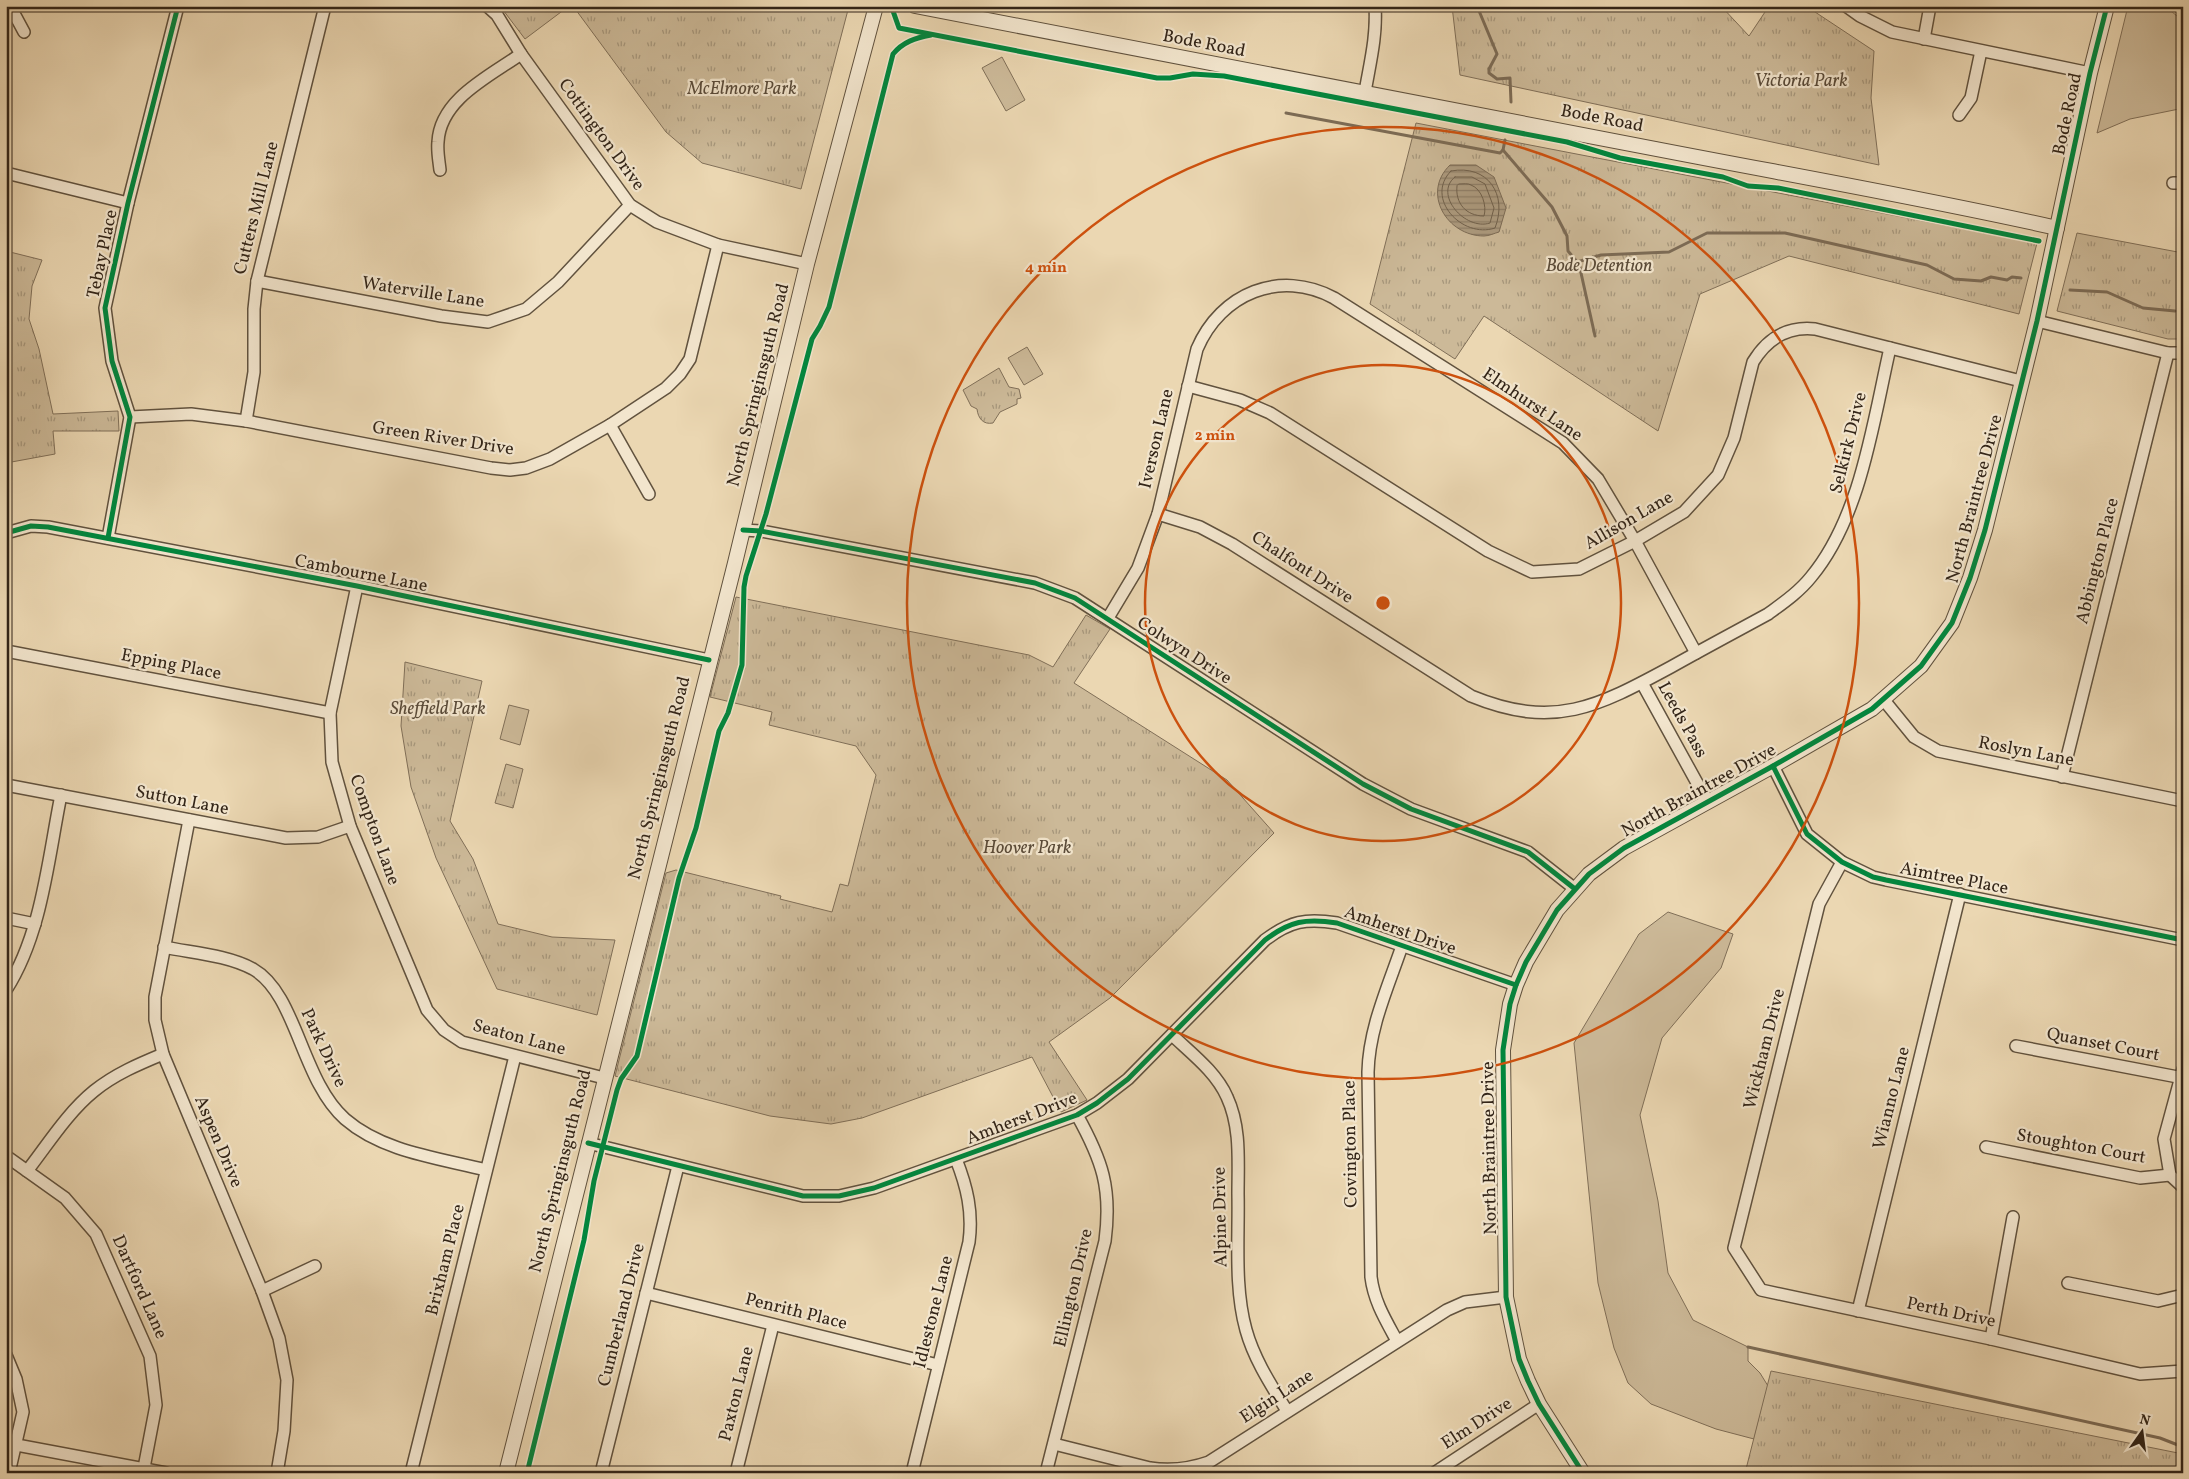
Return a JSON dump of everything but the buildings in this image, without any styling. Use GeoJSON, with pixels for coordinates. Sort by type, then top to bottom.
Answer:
{"type":"FeatureCollection","features":[{"type":"Feature","properties":{"kind":"street"},"geometry":{"type":"LineString","coordinates":[[10,6],[24,32]]}},
{"type":"Feature","properties":{"kind":"street","name":"Tebay Place"},"geometry":{"type":"LineString","coordinates":[[108,538],[130,417],[112,361],[105,308],[128,203],[178,6]]}},
{"type":"Feature","properties":{"kind":"street","name":"Cutters Mill Lane"},"geometry":{"type":"LineString","coordinates":[[246,421],[254,372],[254,308],[257,281],[325,6]]}},
{"type":"Feature","properties":{"kind":"street","name":"Cottington Drive"},"geometry":{"type":"LineString","coordinates":[[487,6],[497,15],[521,54],[630,205],[657,222],[718,245],[807,264]]}},
{"type":"Feature","properties":{"kind":"street","name":"North Springinsguth Road"},"geometry":{"type":"LineString","coordinates":[[506,1473],[743,530],[807,264],[876,6]]}},
{"type":"Feature","properties":{"kind":"street","name":"Bode Road"},"geometry":{"type":"LineString","coordinates":[[915,6],[1270,76],[1365,92],[1912,197],[2057,228],[2090,73],[2107,6]]}},
{"type":"Feature","properties":{"kind":"street"},"geometry":{"type":"LineString","coordinates":[[1365,92],[1373,50],[1376,6]]}},
{"type":"Feature","properties":{"kind":"street"},"geometry":{"type":"LineString","coordinates":[[1846,6],[1860,16],[1892,32],[2090,73]]}},
{"type":"Feature","properties":{"kind":"street"},"geometry":{"type":"LineString","coordinates":[[1924,39],[1930,6]]}},
{"type":"Feature","properties":{"kind":"street"},"geometry":{"type":"LineString","coordinates":[[1959,115],[1971,98],[1981,51]]}},
{"type":"Feature","properties":{"kind":"street"},"geometry":{"type":"LineString","coordinates":[[440,170],[438,141],[447,113],[462,96],[521,54]]}},
{"type":"Feature","properties":{"kind":"street"},"geometry":{"type":"LineString","coordinates":[[6,172],[128,203]]}},
{"type":"Feature","properties":{"kind":"street","name":"Waterville Lane"},"geometry":{"type":"LineString","coordinates":[[257,281],[441,316],[488,322],[526,309],[558,282],[630,205]]}},
{"type":"Feature","properties":{"kind":"street","name":"North Braintree Drive"},"geometry":{"type":"LineString","coordinates":[[1582,1473],[1539,1404],[1519,1359],[1506,1297],[1503,1050],[1509,1012],[1516,985],[1546,927],[1575,888],[1589,874],[1624,848],[1859,717],[1883,700],[1921,666],[1952,623],[1970,578],[1985,530],[2037,321],[2057,228]]}},
{"type":"Feature","properties":{"kind":"street","name":"Green River Drive"},"geometry":{"type":"LineString","coordinates":[[130,417],[191,414],[246,421],[491,468],[510,470],[526,468],[550,459],[610,425],[666,388],[680,374],[690,359],[718,245]]}},
{"type":"Feature","properties":{"kind":"street","name":"Elmhurst Lane"},"geometry":{"type":"LineString","coordinates":[[1263,289],[1276,286],[1303,287],[1327,294],[1562,443],[1598,479],[1635,541],[1696,653]]}},
{"type":"Feature","properties":{"kind":"street","name":"Iverson Lane"},"geometry":{"type":"LineString","coordinates":[[1108,618],[1138,568],[1158,514],[1197,349],[1207,329],[1216,317],[1239,298],[1263,289]]}},
{"type":"Feature","properties":{"kind":"street"},"geometry":{"type":"LineString","coordinates":[[2037,321],[2168,353],[2183,353]]}},
{"type":"Feature","properties":{"kind":"street","name":"Allison Lane"},"geometry":{"type":"LineString","coordinates":[[1188,386],[1240,400],[1270,412],[1488,551],[1532,572],[1579,569],[1635,541],[1684,512],[1718,475],[1734,438],[1753,362],[1768,342],[1791,330],[1807,328],[2021,381]]}},
{"type":"Feature","properties":{"kind":"street","name":"Selkirk Drive"},"geometry":{"type":"LineString","coordinates":[[1696,653],[1768,614],[1790,598],[1810,578],[1828,555],[1855,497],[1890,348]]}},
{"type":"Feature","properties":{"kind":"street","name":"Abbington Place"},"geometry":{"type":"LineString","coordinates":[[2062,777],[2168,353]]}},
{"type":"Feature","properties":{"kind":"street"},"geometry":{"type":"LineString","coordinates":[[610,425],[649,494]]}},
{"type":"Feature","properties":{"kind":"street","name":"Chalfont Drive"},"geometry":{"type":"LineString","coordinates":[[1158,514],[1200,527],[1232,544],[1457,688],[1486,702],[1523,711],[1564,712],[1589,707],[1610,700],[1696,653]]}},
{"type":"Feature","properties":{"kind":"street","name":"Cambourne Lane"},"geometry":{"type":"LineString","coordinates":[[6,533],[20,528],[40,526],[108,538],[357,586],[709,660]]}},
{"type":"Feature","properties":{"kind":"street","name":"Colwyn Drive"},"geometry":{"type":"LineString","coordinates":[[743,530],[761,531],[1035,583],[1075,598],[1364,784],[1411,808],[1528,852],[1575,888]]}},
{"type":"Feature","properties":{"kind":"street","name":"Compton Lane"},"geometry":{"type":"LineString","coordinates":[[357,586],[330,713],[332,762],[350,826],[427,1010],[433,1018]]}},
{"type":"Feature","properties":{"kind":"street","name":"Epping Place"},"geometry":{"type":"LineString","coordinates":[[6,651],[330,713]]}},
{"type":"Feature","properties":{"kind":"street","name":"Leeds Pass"},"geometry":{"type":"LineString","coordinates":[[1642,683],[1707,801]]}},
{"type":"Feature","properties":{"kind":"street","name":"Roslyn Lane"},"geometry":{"type":"LineString","coordinates":[[1883,700],[1914,737],[1938,751],[2183,801]]}},
{"type":"Feature","properties":{"kind":"street","name":"Aimtree Place"},"geometry":{"type":"LineString","coordinates":[[1773,766],[1807,834],[1842,862],[1873,877],[2183,940]]}},
{"type":"Feature","properties":{"kind":"street","name":"Sutton Lane"},"geometry":{"type":"LineString","coordinates":[[6,785],[294,839],[318,837],[350,826]]}},
{"type":"Feature","properties":{"kind":"street"},"geometry":{"type":"LineString","coordinates":[[6,990],[27,952],[35,924],[61,795]]}},
{"type":"Feature","properties":{"kind":"street","name":"Aspen Drive"},"geometry":{"type":"LineString","coordinates":[[189,820],[164,947],[155,1009],[158,1036],[163,1054],[262,1291],[279,1338],[287,1380],[284,1431],[277,1473]]}},
{"type":"Feature","properties":{"kind":"street","name":"Wickham Drive"},"geometry":{"type":"LineString","coordinates":[[1734,1248],[1819,904],[1842,862]]}},
{"type":"Feature","properties":{"kind":"street","name":"Wianno Lane"},"geometry":{"type":"LineString","coordinates":[[1858,1311],[1960,894]]}},
{"type":"Feature","properties":{"kind":"street"},"geometry":{"type":"LineString","coordinates":[[6,918],[35,924]]}},
{"type":"Feature","properties":{"kind":"street","name":"Amherst Drive"},"geometry":{"type":"LineString","coordinates":[[588,1144],[783,1192],[822,1197],[856,1193],[1077,1115],[1097,1103],[1128,1079],[1265,940],[1279,929],[1294,922],[1320,920],[1337,923],[1516,985]]}},
{"type":"Feature","properties":{"kind":"street","name":"Covington Place"},"geometry":{"type":"LineString","coordinates":[[1397,1341],[1373,1294],[1371,1276],[1368,1055],[1375,1025],[1402,946]]}},
{"type":"Feature","properties":{"kind":"street","name":"Park Drive"},"geometry":{"type":"LineString","coordinates":[[164,947],[237,962],[264,977],[282,1000],[320,1088],[336,1110],[353,1126],[371,1137],[392,1146],[486,1170]]}},
{"type":"Feature","properties":{"kind":"street","name":"Seaton Lane"},"geometry":{"type":"LineString","coordinates":[[433,1018],[444,1030],[462,1042],[604,1078]]}},
{"type":"Feature","properties":{"kind":"street","name":"Alpine Drive"},"geometry":{"type":"LineString","coordinates":[[1172,1035],[1220,1082],[1233,1112],[1238,1141],[1239,1279],[1241,1305],[1246,1330],[1255,1354],[1287,1411]]}},
{"type":"Feature","properties":{"kind":"street","name":"Quanset Court"},"geometry":{"type":"LineString","coordinates":[[2016,1046],[2182,1075]]}},
{"type":"Feature","properties":{"kind":"street"},"geometry":{"type":"LineString","coordinates":[[27,1171],[62,1125],[94,1091],[133,1066],[163,1054]]}},
{"type":"Feature","properties":{"kind":"street","name":"Brixham Place"},"geometry":{"type":"LineString","coordinates":[[411,1473],[515,1056]]}},
{"type":"Feature","properties":{"kind":"street"},"geometry":{"type":"LineString","coordinates":[[2182,1075],[2164,1139],[2170,1175],[2183,1187]]}},
{"type":"Feature","properties":{"kind":"street","name":"Ellington Drive"},"geometry":{"type":"LineString","coordinates":[[1046,1473],[1108,1223],[1108,1201],[1101,1163],[1077,1115]]}},
{"type":"Feature","properties":{"kind":"street","name":"Stoughton Court"},"geometry":{"type":"LineString","coordinates":[[1986,1147],[2140,1178],[2170,1175]]}},
{"type":"Feature","properties":{"kind":"street","name":"Dartford Lane"},"geometry":{"type":"LineString","coordinates":[[6,1156],[65,1198],[96,1234],[150,1356],[156,1405],[143,1471]]}},
{"type":"Feature","properties":{"kind":"street","name":"Idlestone Lane"},"geometry":{"type":"LineString","coordinates":[[912,1473],[969,1242],[971,1226],[968,1194],[956,1159]]}},
{"type":"Feature","properties":{"kind":"street","name":"Cumberland Drive"},"geometry":{"type":"LineString","coordinates":[[601,1473],[678,1166]]}},
{"type":"Feature","properties":{"kind":"street"},"geometry":{"type":"LineString","coordinates":[[1991,1339],[2013,1217]]}},
{"type":"Feature","properties":{"kind":"street","name":"Perth Drive"},"geometry":{"type":"LineString","coordinates":[[1734,1248],[1761,1290],[1991,1339],[2140,1374],[2183,1370]]}},
{"type":"Feature","properties":{"kind":"street"},"geometry":{"type":"LineString","coordinates":[[262,1291],[316,1266]]}},
{"type":"Feature","properties":{"kind":"street"},"geometry":{"type":"LineString","coordinates":[[2068,1284],[2158,1300],[2183,1295]]}},
{"type":"Feature","properties":{"kind":"street","name":"Penrith Place"},"geometry":{"type":"LineString","coordinates":[[646,1293],[938,1365]]}},
{"type":"Feature","properties":{"kind":"street","name":"Elgin Lane"},"geometry":{"type":"LineString","coordinates":[[1054,1444],[1150,1468],[1179,1470],[1209,1462],[1447,1310],[1465,1302],[1506,1297]]}},
{"type":"Feature","properties":{"kind":"street","name":"Paxton Lane"},"geometry":{"type":"LineString","coordinates":[[736,1473],[773,1324]]}},
{"type":"Feature","properties":{"kind":"street"},"geometry":{"type":"LineString","coordinates":[[6,1356],[16,1379],[23,1412],[11,1444],[10,1473]]}},
{"type":"Feature","properties":{"kind":"street","name":"Elm Drive"},"geometry":{"type":"LineString","coordinates":[[1434,1473],[1539,1404]]}},
{"type":"Feature","properties":{"kind":"street"},"geometry":{"type":"LineString","coordinates":[[11,1444],[143,1471],[166,1473]]}},
{"type":"Feature","properties":{"kind":"green space"},"geometry":{"type":"Polygon","coordinates":[[[500,6],[569,6],[525,39],[500,6]]]}},
{"type":"Feature","properties":{"kind":"green space","name":"McElmore Park"},"geometry":{"type":"Polygon","coordinates":[[[573,6],[849,6],[801,189],[702,163],[666,132],[573,6]]]}},
{"type":"Feature","properties":{"kind":"green space","name":"Victoria Park"},"geometry":{"type":"Polygon","coordinates":[[[1452,6],[1721,6],[1749,36],[1769,6],[1806,6],[1874,51],[1871,98],[1879,165],[1460,75],[1452,6]]]}},
{"type":"Feature","properties":{"kind":"green space"},"geometry":{"type":"Polygon","coordinates":[[[2128,6],[2170,6],[2171,11],[2183,21],[2183,110],[2179,109],[2130,119],[2097,133],[2128,6]]]}},
{"type":"Feature","properties":{"kind":"green space"},"geometry":{"type":"Polygon","coordinates":[[[1002,57],[1025,100],[1006,111],[982,68],[1002,57]]]}},
{"type":"Feature","properties":{"kind":"green space","name":"Bode Detention"},"geometry":{"type":"Polygon","coordinates":[[[1416,123],[2037,243],[2019,314],[1789,256],[1700,294],[1658,431],[1484,316],[1455,359],[1370,304],[1416,123]]]}},
{"type":"Feature","properties":{"kind":"green space"},"geometry":{"type":"Polygon","coordinates":[[[2077,233],[2183,253],[2183,339],[2168,339],[2057,311],[2077,233]]]}},
{"type":"Feature","properties":{"kind":"green space"},"geometry":{"type":"Polygon","coordinates":[[[6,251],[42,260],[32,286],[29,319],[39,349],[53,414],[118,411],[119,431],[53,431],[55,454],[6,463],[6,251]]]}},
{"type":"Feature","properties":{"kind":"green space"},"geometry":{"type":"Polygon","coordinates":[[[1027,347],[1043,374],[1024,385],[1008,358],[1027,347]]]}},
{"type":"Feature","properties":{"kind":"green space"},"geometry":{"type":"Polygon","coordinates":[[[999,368],[1009,387],[1019,389],[1021,398],[1017,399],[1017,404],[1000,412],[993,423],[986,423],[980,418],[977,409],[971,406],[963,390],[999,368]]]}},
{"type":"Feature","properties":{"kind":"green space","name":"Hoover Park"},"geometry":{"type":"Polygon","coordinates":[[[736,597],[1029,655],[1053,667],[1086,615],[1110,629],[1074,683],[1227,780],[1274,833],[1110,998],[1049,1042],[1087,1100],[1061,1112],[1032,1057],[862,1118],[831,1124],[770,1116],[615,1076],[666,873],[676,870],[781,896],[780,899],[832,912],[840,884],[848,886],[876,775],[856,746],[769,725],[772,712],[710,697],[736,597]]]}},
{"type":"Feature","properties":{"kind":"green space","name":"Sheffield Park"},"geometry":{"type":"Polygon","coordinates":[[[405,662],[482,681],[450,821],[473,859],[498,924],[552,937],[615,940],[597,1015],[497,989],[436,858],[411,787],[401,726],[405,662]]]}},
{"type":"Feature","properties":{"kind":"green space"},"geometry":{"type":"Polygon","coordinates":[[[509,705],[529,710],[520,745],[500,739],[509,705]]]}},
{"type":"Feature","properties":{"kind":"green space"},"geometry":{"type":"Polygon","coordinates":[[[506,764],[523,769],[513,808],[495,803],[506,764]]]}},
{"type":"Feature","properties":{"kind":"green space"},"geometry":{"type":"Polygon","coordinates":[[[1668,912],[1733,934],[1721,968],[1662,1038],[1640,1115],[1658,1201],[1668,1273],[1693,1320],[1748,1347],[1748,1361],[1760,1373],[1768,1386],[1754,1439],[1716,1429],[1651,1404],[1628,1383],[1614,1348],[1598,1283],[1574,1043],[1639,934],[1668,912]]]}},
{"type":"Feature","properties":{"kind":"green space"},"geometry":{"type":"Polygon","coordinates":[[[1771,1371],[2183,1454],[2183,1473],[1745,1473],[1771,1371]]]}},
{"type":"Feature","properties":{"kind":"water"},"geometry":{"type":"Polygon","coordinates":[[[1450,165],[1476,165],[1494,177],[1506,208],[1499,232],[1486,236],[1471,234],[1459,229],[1449,221],[1442,211],[1438,200],[1438,188],[1442,176],[1450,165]]]}},
{"type":"Feature","properties":{"kind":"waterway"},"geometry":{"type":"LineString","coordinates":[[1477,6],[1497,54],[1489,69],[1489,73],[1497,79],[1510,78],[1511,102]]}},
{"type":"Feature","properties":{"kind":"waterway"},"geometry":{"type":"LineString","coordinates":[[1286,113],[1500,153],[1503,150],[1505,140]]}},
{"type":"Feature","properties":{"kind":"waterway"},"geometry":{"type":"LineString","coordinates":[[1503,150],[1552,207],[1567,236],[1568,251],[1579,264],[1595,336]]}},
{"type":"Feature","properties":{"kind":"waterway"},"geometry":{"type":"LineString","coordinates":[[1577,262],[1601,255],[1669,252],[1707,233],[1785,233],[1927,265],[1954,279],[1981,281],[1991,277],[2007,280],[2012,277],[2021,278]]}},
{"type":"Feature","properties":{"kind":"waterway"},"geometry":{"type":"LineString","coordinates":[[2070,290],[2107,292],[2143,308],[2175,311]]}},
{"type":"Feature","properties":{"kind":"waterway"},"geometry":{"type":"LineString","coordinates":[[1748,1347],[2160,1438],[2183,1447]]}},
{"type":"Feature","properties":{"kind":"cycle path"},"geometry":{"type":"LineString","coordinates":[[108,538],[130,417],[112,361],[105,308],[128,203],[178,6]]}},
{"type":"Feature","properties":{"kind":"cycle path"},"geometry":{"type":"LineString","coordinates":[[894,6],[893,11],[899,28],[1157,78],[1193,74],[1224,76],[1567,142],[1620,158],[1723,177],[1748,186],[1778,188],[2039,241]]}},
{"type":"Feature","properties":{"kind":"cycle path"},"geometry":{"type":"LineString","coordinates":[[1583,1473],[1539,1404],[1528,1381],[1519,1359],[1506,1297],[1503,1050],[1510,1004],[1516,985],[1526,962],[1557,910],[1589,874],[1624,848],[1872,709],[1921,666],[1952,623],[1970,578],[1985,530],[2037,321],[2090,73],[2107,6]]}},
{"type":"Feature","properties":{"kind":"cycle path"},"geometry":{"type":"LineString","coordinates":[[527,1473],[584,1240],[594,1181],[617,1090],[621,1079],[637,1056],[679,878],[696,828],[719,731],[728,713],[742,665],[744,587],[746,576],[766,514],[812,339],[829,307],[893,54],[910,41],[931,35]]}},
{"type":"Feature","properties":{"kind":"cycle path"},"geometry":{"type":"LineString","coordinates":[[6,533],[31,526],[48,527],[357,586],[709,660]]}},
{"type":"Feature","properties":{"kind":"cycle path"},"geometry":{"type":"LineString","coordinates":[[743,530],[761,531],[1035,583],[1075,598],[1363,784],[1411,809],[1528,852],[1575,889]]}},
{"type":"Feature","properties":{"kind":"cycle path"},"geometry":{"type":"LineString","coordinates":[[1773,766],[1807,834],[1842,862],[1873,877],[2183,940]]}},
{"type":"Feature","properties":{"kind":"cycle path"},"geometry":{"type":"LineString","coordinates":[[588,1143],[803,1196],[839,1196],[874,1188],[1077,1115],[1097,1103],[1128,1079],[1265,940],[1282,929],[1299,922],[1337,923],[1516,985]]}}]}
